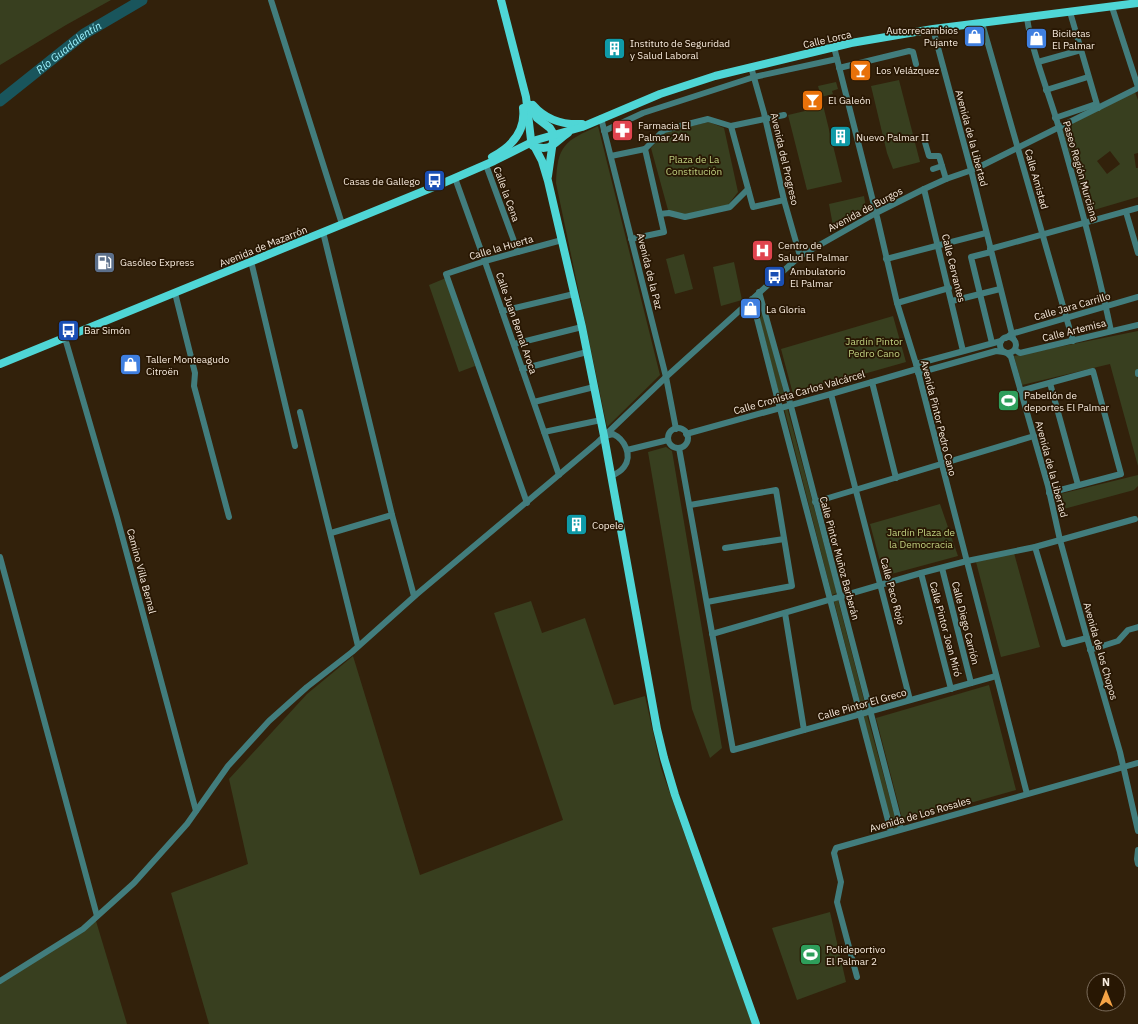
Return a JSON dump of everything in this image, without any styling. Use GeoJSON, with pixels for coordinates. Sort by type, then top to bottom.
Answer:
{"type":"FeatureCollection","features":[{"type":"Feature","properties":{"kind":"main road"},"geometry":{"type":"LineString","coordinates":[[501,0],[526,97],[532,142],[542,161],[548,181],[582,326],[609,463],[649,688],[665,764],[682,817],[756,1024]]}},
{"type":"Feature","properties":{"kind":"main road","name":"Calle Lorca"},"geometry":{"type":"LineString","coordinates":[[532,142],[551,131],[568,131],[577,128],[707,78],[834,47],[933,29],[1138,4]]}},
{"type":"Feature","properties":{"kind":"main road"},"geometry":{"type":"LineString","coordinates":[[455,178],[504,150],[513,142],[519,133],[523,123],[524,114],[518,64]]}},
{"type":"Feature","properties":{"kind":"main road"},"geometry":{"type":"LineString","coordinates":[[526,97],[540,112],[557,122],[570,124],[593,122]]}},
{"type":"Feature","properties":{"kind":"main road"},"geometry":{"type":"LineString","coordinates":[[526,97],[537,118],[551,131],[553,145],[548,181]]}},
{"type":"Feature","properties":{"kind":"main road"},"geometry":{"type":"LineString","coordinates":[[532,142],[533,129],[542,126],[551,131]]}},
{"type":"Feature","properties":{"kind":"main road"},"geometry":{"type":"LineString","coordinates":[[532,142],[546,149],[577,128]]}},
{"type":"Feature","properties":{"kind":"main road","name":"Avenida de Mazarrón"},"geometry":{"type":"LineString","coordinates":[[0,364],[455,178],[486,165],[532,142]]}},
{"type":"Feature","properties":{"kind":"street"},"geometry":{"type":"LineString","coordinates":[[271,0],[342,224]]}},
{"type":"Feature","properties":{"kind":"street"},"geometry":{"type":"LineString","coordinates":[[1112,7],[1138,88]]}},
{"type":"Feature","properties":{"kind":"street"},"geometry":{"type":"LineString","coordinates":[[1055,118],[1097,106],[1070,12]]}},
{"type":"Feature","properties":{"kind":"street","name":"Paseo Región Murciana"},"geometry":{"type":"LineString","coordinates":[[1027,18],[1038,62],[1085,223],[1111,331]]}},
{"type":"Feature","properties":{"kind":"street","name":"Calle Amistad"},"geometry":{"type":"LineString","coordinates":[[982,23],[1073,341]]}},
{"type":"Feature","properties":{"kind":"street","name":"Avenida de la Libertad"},"geometry":{"type":"LineString","coordinates":[[933,29],[971,170],[1000,289],[1008,338]]}},
{"type":"Feature","properties":{"kind":"street","name":"Avenida Pintor Pedro Cano"},"geometry":{"type":"LineString","coordinates":[[834,47],[897,303],[917,369],[1027,794]]}},
{"type":"Feature","properties":{"kind":"street"},"geometry":{"type":"LineString","coordinates":[[1038,62],[1081,50]]}},
{"type":"Feature","properties":{"kind":"street"},"geometry":{"type":"LineString","coordinates":[[839,68],[909,51],[913,52],[916,64]]}},
{"type":"Feature","properties":{"kind":"street","name":"Calle Lorca"},"geometry":{"type":"LineString","coordinates":[[604,131],[643,113],[754,77],[837,59]]}},
{"type":"Feature","properties":{"kind":"street","name":"Avenida del Progreso"},"geometry":{"type":"LineString","coordinates":[[751,67],[766,118],[784,200],[800,256]]}},
{"type":"Feature","properties":{"kind":"street"},"geometry":{"type":"LineString","coordinates":[[1046,90],[1088,77]]}},
{"type":"Feature","properties":{"kind":"street","name":"Avenida de Burgos"},"geometry":{"type":"LineString","coordinates":[[0,981],[83,929],[134,883],[186,824],[228,766],[269,721],[307,687],[358,646],[414,596],[527,503],[604,436],[666,377],[800,256],[924,189],[971,170],[1018,148],[1097,106],[1138,88]]}},
{"type":"Feature","properties":{"kind":"street"},"geometry":{"type":"LineString","coordinates":[[611,156],[645,149],[664,130],[708,120],[731,126],[784,115]]}},
{"type":"Feature","properties":{"kind":"street","name":"Avenida de la Paz"},"geometry":{"type":"LineString","coordinates":[[601,118],[666,377],[676,429]]}},
{"type":"Feature","properties":{"kind":"street"},"geometry":{"type":"LineString","coordinates":[[731,126],[752,207],[784,200]]}},
{"type":"Feature","properties":{"kind":"street"},"geometry":{"type":"LineString","coordinates":[[924,139],[929,156],[939,156],[946,179]]}},
{"type":"Feature","properties":{"kind":"street"},"geometry":{"type":"LineString","coordinates":[[631,239],[664,232],[645,149]]}},
{"type":"Feature","properties":{"kind":"street","name":"Calle la Cena"},"geometry":{"type":"LineString","coordinates":[[486,165],[518,252]]}},
{"type":"Feature","properties":{"kind":"street"},"geometry":{"type":"LineString","coordinates":[[933,169],[942,166]]}},
{"type":"Feature","properties":{"kind":"street","name":"Calle Juan Bernal Aroca"},"geometry":{"type":"LineString","coordinates":[[455,178],[559,475]]}},
{"type":"Feature","properties":{"kind":"street"},"geometry":{"type":"LineString","coordinates":[[660,214],[669,213],[685,217],[730,207],[748,189]]}},
{"type":"Feature","properties":{"kind":"street","name":"Calle Cervantes"},"geometry":{"type":"LineString","coordinates":[[924,189],[964,351]]}},
{"type":"Feature","properties":{"kind":"street"},"geometry":{"type":"LineString","coordinates":[[992,343],[971,257],[1138,208]]}},
{"type":"Feature","properties":{"kind":"street"},"geometry":{"type":"LineString","coordinates":[[1126,212],[1138,253]]}},
{"type":"Feature","properties":{"kind":"street"},"geometry":{"type":"LineString","coordinates":[[323,232],[392,515],[414,596]]}},
{"type":"Feature","properties":{"kind":"street"},"geometry":{"type":"LineString","coordinates":[[886,259],[986,233]]}},
{"type":"Feature","properties":{"kind":"street","name":"Calle la Huerta"},"geometry":{"type":"LineString","coordinates":[[527,503],[446,274],[485,261],[562,240]]}},
{"type":"Feature","properties":{"kind":"street"},"geometry":{"type":"LineString","coordinates":[[251,261],[295,446]]}},
{"type":"Feature","properties":{"kind":"street"},"geometry":{"type":"LineString","coordinates":[[897,303],[949,288]]}},
{"type":"Feature","properties":{"kind":"street"},"geometry":{"type":"LineString","coordinates":[[952,302],[1000,289]]}},
{"type":"Feature","properties":{"kind":"street"},"geometry":{"type":"LineString","coordinates":[[175,292],[195,373],[194,386],[229,518]]}},
{"type":"Feature","properties":{"kind":"street","name":"Calle Pintor Muñoz Barberán"},"geometry":{"type":"LineString","coordinates":[[759,292],[901,829]]}},
{"type":"Feature","properties":{"kind":"street"},"geometry":{"type":"LineString","coordinates":[[502,311],[574,294]]}},
{"type":"Feature","properties":{"kind":"street","name":"Calle Jara Carrillo"},"geometry":{"type":"LineString","coordinates":[[1008,338],[1138,297]]}},
{"type":"Feature","properties":{"kind":"street","name":"Calle Pintor Muñoz Barberán"},"geometry":{"type":"LineString","coordinates":[[752,299],[891,832]]}},
{"type":"Feature","properties":{"kind":"street","name":"Calle Artemisa"},"geometry":{"type":"LineString","coordinates":[[1010,353],[1020,353],[1138,325]]}},
{"type":"Feature","properties":{"kind":"street"},"geometry":{"type":"LineString","coordinates":[[514,344],[582,326]]}},
{"type":"Feature","properties":{"kind":"street","name":"Camino Villa Bernal"},"geometry":{"type":"LineString","coordinates":[[65,338],[119,525],[196,811]]}},
{"type":"Feature","properties":{"kind":"street"},"geometry":{"type":"LineString","coordinates":[[1008,338],[1016,343],[1010,353],[1000,348],[1008,338]]}},
{"type":"Feature","properties":{"kind":"street","name":"Calle Cronista Carlos Valcárcel"},"geometry":{"type":"LineString","coordinates":[[917,369],[964,351],[1008,338]]}},
{"type":"Feature","properties":{"kind":"street","name":"Calle Cronista Carlos Valcárcel"},"geometry":{"type":"LineString","coordinates":[[686,434],[917,369],[996,351],[1010,353]]}},
{"type":"Feature","properties":{"kind":"street"},"geometry":{"type":"LineString","coordinates":[[522,369],[587,352]]}},
{"type":"Feature","properties":{"kind":"street","name":"Avenida de la Libertad"},"geometry":{"type":"LineString","coordinates":[[1010,353],[1034,436],[1060,540]]}},
{"type":"Feature","properties":{"kind":"street"},"geometry":{"type":"LineString","coordinates":[[1020,391],[1093,371],[1121,474],[1049,493]]}},
{"type":"Feature","properties":{"kind":"street"},"geometry":{"type":"LineString","coordinates":[[872,382],[896,478]]}},
{"type":"Feature","properties":{"kind":"street"},"geometry":{"type":"LineString","coordinates":[[1050,383],[1078,485]]}},
{"type":"Feature","properties":{"kind":"street"},"geometry":{"type":"LineString","coordinates":[[534,402],[594,387]]}},
{"type":"Feature","properties":{"kind":"street","name":"Calle Paco Rojo"},"geometry":{"type":"LineString","coordinates":[[832,394],[910,700]]}},
{"type":"Feature","properties":{"kind":"street"},"geometry":{"type":"LineString","coordinates":[[300,412],[358,646]]}},
{"type":"Feature","properties":{"kind":"street"},"geometry":{"type":"LineString","coordinates":[[544,432],[601,420]]}},
{"type":"Feature","properties":{"kind":"street"},"geometry":{"type":"LineString","coordinates":[[615,426],[617,436]]}},
{"type":"Feature","properties":{"kind":"street"},"geometry":{"type":"LineString","coordinates":[[676,429],[682,430],[686,434],[687,439],[686,443],[679,448],[672,446],[668,440],[670,433],[676,429]]}},
{"type":"Feature","properties":{"kind":"street"},"geometry":{"type":"LineString","coordinates":[[604,436],[612,434],[617,436],[627,450],[627,460],[625,466],[621,471],[611,476]]}},
{"type":"Feature","properties":{"kind":"street"},"geometry":{"type":"LineString","coordinates":[[815,502],[856,491],[1034,436]]}},
{"type":"Feature","properties":{"kind":"street"},"geometry":{"type":"LineString","coordinates":[[627,450],[668,440]]}},
{"type":"Feature","properties":{"kind":"street"},"geometry":{"type":"LineString","coordinates":[[679,448],[712,634],[785,614],[830,599],[921,573],[967,561],[1035,548],[1135,519]]}},
{"type":"Feature","properties":{"kind":"street"},"geometry":{"type":"LineString","coordinates":[[609,463],[621,471]]}},
{"type":"Feature","properties":{"kind":"street"},"geometry":{"type":"LineString","coordinates":[[690,505],[776,490],[792,586],[707,602]]}},
{"type":"Feature","properties":{"kind":"street"},"geometry":{"type":"LineString","coordinates":[[331,533],[392,515]]}},
{"type":"Feature","properties":{"kind":"street"},"geometry":{"type":"LineString","coordinates":[[725,548],[784,539]]}},
{"type":"Feature","properties":{"kind":"street","name":"Avenida de los Chopos"},"geometry":{"type":"LineString","coordinates":[[1060,540],[1124,768],[1138,831]]}},
{"type":"Feature","properties":{"kind":"street"},"geometry":{"type":"LineString","coordinates":[[1035,548],[1064,644],[1087,638]]}},
{"type":"Feature","properties":{"kind":"street"},"geometry":{"type":"LineString","coordinates":[[0,557],[97,916]]}},
{"type":"Feature","properties":{"kind":"street","name":"Calle Diego Carrión"},"geometry":{"type":"LineString","coordinates":[[942,568],[972,683]]}},
{"type":"Feature","properties":{"kind":"street","name":"Calle Pintor Joan Miró"},"geometry":{"type":"LineString","coordinates":[[921,573],[952,689]]}},
{"type":"Feature","properties":{"kind":"street"},"geometry":{"type":"LineString","coordinates":[[785,614],[804,730]]}},
{"type":"Feature","properties":{"kind":"street"},"geometry":{"type":"LineString","coordinates":[[1090,650],[1118,641],[1128,630],[1138,627]]}},
{"type":"Feature","properties":{"kind":"street","name":"Calle Pintor El Greco"},"geometry":{"type":"LineString","coordinates":[[712,634],[732,750],[996,676]]}},
{"type":"Feature","properties":{"kind":"street","name":"Avenida de Los Rosales"},"geometry":{"type":"LineString","coordinates":[[857,977],[837,902],[841,882],[834,853],[836,848],[1138,763]]}},
{"type":"Feature","properties":{"kind":"street"},"geometry":{"type":"LineString","coordinates":[[1138,850],[1138,864]]}},
{"type":"Feature","properties":{"kind":"green space"},"geometry":{"type":"Polygon","coordinates":[[[0,0],[111,0],[0,65],[0,0]]]}},
{"type":"Feature","properties":{"kind":"green space"},"geometry":{"type":"Polygon","coordinates":[[[899,80],[920,162],[893,169],[887,153],[871,86],[899,80]]]}},
{"type":"Feature","properties":{"kind":"green space"},"geometry":{"type":"Polygon","coordinates":[[[836,82],[838,89],[832,91],[833,94],[821,97],[818,86],[836,82]]]}},
{"type":"Feature","properties":{"kind":"green space"},"geometry":{"type":"Polygon","coordinates":[[[1135,92],[1138,100],[1138,153],[1134,154],[1136,168],[1138,168],[1138,197],[1087,212],[1062,128],[1135,92]],[[1110,151],[1097,161],[1107,174],[1120,164],[1110,151]]]}},
{"type":"Feature","properties":{"kind":"green space"},"geometry":{"type":"Polygon","coordinates":[[[821,97],[842,182],[807,190],[788,115],[805,111],[803,101],[821,97]]]}},
{"type":"Feature","properties":{"kind":"green space","name":"Plaza de La Constitución"},"geometry":{"type":"Polygon","coordinates":[[[709,122],[724,128],[738,192],[728,205],[685,215],[668,210],[651,148],[665,132],[709,122]]]}},
{"type":"Feature","properties":{"kind":"green space"},"geometry":{"type":"Polygon","coordinates":[[[598,126],[660,375],[607,427],[556,183],[558,160],[565,146],[578,136],[598,126]]]}},
{"type":"Feature","properties":{"kind":"green space"},"geometry":{"type":"Polygon","coordinates":[[[864,196],[866,208],[833,226],[829,204],[864,196]]]}},
{"type":"Feature","properties":{"kind":"green space"},"geometry":{"type":"Polygon","coordinates":[[[684,254],[693,289],[675,294],[666,259],[684,254]]]}},
{"type":"Feature","properties":{"kind":"green space"},"geometry":{"type":"Polygon","coordinates":[[[734,262],[742,300],[721,306],[713,267],[734,262]]]}},
{"type":"Feature","properties":{"kind":"green space"},"geometry":{"type":"Polygon","coordinates":[[[446,278],[475,366],[459,372],[429,285],[446,278]]]}},
{"type":"Feature","properties":{"kind":"green space"},"geometry":{"type":"Polygon","coordinates":[[[759,296],[786,401],[781,402],[755,300],[759,296]]]}},
{"type":"Feature","properties":{"kind":"green space","name":"Jardín Pintor Pedro Cano"},"geometry":{"type":"Polygon","coordinates":[[[893,316],[906,362],[793,394],[781,349],[893,316]]]}},
{"type":"Feature","properties":{"kind":"green space"},"geometry":{"type":"Polygon","coordinates":[[[1138,331],[1138,369],[1136,370],[1138,380],[1138,466],[1110,364],[1022,385],[1014,356],[1138,331]]]}},
{"type":"Feature","properties":{"kind":"green space"},"geometry":{"type":"Polygon","coordinates":[[[787,407],[837,593],[832,595],[784,408],[787,407]]]}},
{"type":"Feature","properties":{"kind":"green space"},"geometry":{"type":"Polygon","coordinates":[[[666,447],[672,451],[722,748],[710,758],[692,709],[648,452],[666,447]]]}},
{"type":"Feature","properties":{"kind":"green space"},"geometry":{"type":"Polygon","coordinates":[[[1138,475],[1138,486],[1134,490],[1060,510],[1056,495],[1138,475]]]}},
{"type":"Feature","properties":{"kind":"green space","name":"Jardín Plaza de la Democracia"},"geometry":{"type":"Polygon","coordinates":[[[940,504],[958,556],[884,576],[870,524],[940,504]]]}},
{"type":"Feature","properties":{"kind":"green space"},"geometry":{"type":"Polygon","coordinates":[[[1014,553],[1040,647],[1001,657],[976,562],[1014,553]]]}},
{"type":"Feature","properties":{"kind":"green space"},"geometry":{"type":"Polygon","coordinates":[[[838,600],[866,708],[862,710],[834,601],[838,600]]]}},
{"type":"Feature","properties":{"kind":"green space"},"geometry":{"type":"Polygon","coordinates":[[[531,601],[542,633],[585,618],[614,705],[645,696],[661,768],[752,1024],[209,1024],[171,893],[248,864],[229,779],[307,694],[353,656],[420,875],[563,820],[494,613],[531,601]]]}},
{"type":"Feature","properties":{"kind":"green space"},"geometry":{"type":"Polygon","coordinates":[[[989,685],[1016,790],[903,822],[876,718],[989,685]]]}},
{"type":"Feature","properties":{"kind":"green space"},"geometry":{"type":"Polygon","coordinates":[[[867,715],[898,828],[892,829],[863,716],[867,715]]]}},
{"type":"Feature","properties":{"kind":"green space","name":"Polideportivo El Palmar 2"},"geometry":{"type":"Polygon","coordinates":[[[830,912],[846,982],[797,1000],[772,928],[830,912]]]}},
{"type":"Feature","properties":{"kind":"green space"},"geometry":{"type":"Polygon","coordinates":[[[96,921],[127,1024],[0,1024],[0,982],[96,921]]]}},
{"type":"Feature","properties":{"kind":"waterway","name":"Río Guadalentín"},"geometry":{"type":"LineString","coordinates":[[0,101],[84,34],[142,0]]}},
{"type":"Feature","properties":{"kind":"place","name":"Autorrecambios Pujante"},"geometry":{"type":"Point","coordinates":[974,36]}},
{"type":"Feature","properties":{"kind":"place","name":"Biciletas El Palmar"},"geometry":{"type":"Point","coordinates":[1036,39]}},
{"type":"Feature","properties":{"kind":"place","name":"Instituto de Seguridad y Salud Laboral"},"geometry":{"type":"Point","coordinates":[615,49]}},
{"type":"Feature","properties":{"kind":"place","name":"Los Velázquez"},"geometry":{"type":"Point","coordinates":[860,70]}},
{"type":"Feature","properties":{"kind":"place","name":"El Galeón"},"geometry":{"type":"Point","coordinates":[812,100]}},
{"type":"Feature","properties":{"kind":"place","name":"Farmacia El Palmar 24h"},"geometry":{"type":"Point","coordinates":[623,131]}},
{"type":"Feature","properties":{"kind":"place","name":"Nuevo Palmar II"},"geometry":{"type":"Point","coordinates":[840,137]}},
{"type":"Feature","properties":{"kind":"place","name":"Casas de Gallego"},"geometry":{"type":"Point","coordinates":[435,181]}},
{"type":"Feature","properties":{"kind":"place","name":"Centro de Salud El Palmar"},"geometry":{"type":"Point","coordinates":[763,251]}},
{"type":"Feature","properties":{"kind":"place","name":"Gasóleo Express"},"geometry":{"type":"Point","coordinates":[104,262]}},
{"type":"Feature","properties":{"kind":"place","name":"Ambulatorio El Palmar"},"geometry":{"type":"Point","coordinates":[774,277]}},
{"type":"Feature","properties":{"kind":"place","name":"La Gloria"},"geometry":{"type":"Point","coordinates":[750,309]}},
{"type":"Feature","properties":{"kind":"place","name":"Bar Simón"},"geometry":{"type":"Point","coordinates":[68,330]}},
{"type":"Feature","properties":{"kind":"place","name":"Taller Monteagudo Citroën"},"geometry":{"type":"Point","coordinates":[131,365]}},
{"type":"Feature","properties":{"kind":"place","name":"Pabellón de deportes El Palmar"},"geometry":{"type":"Point","coordinates":[1008,401]}},
{"type":"Feature","properties":{"kind":"place","name":"Copele"},"geometry":{"type":"Point","coordinates":[576,525]}},
{"type":"Feature","properties":{"kind":"place","name":"Polideportivo El Palmar 2"},"geometry":{"type":"Point","coordinates":[811,955]}}]}
